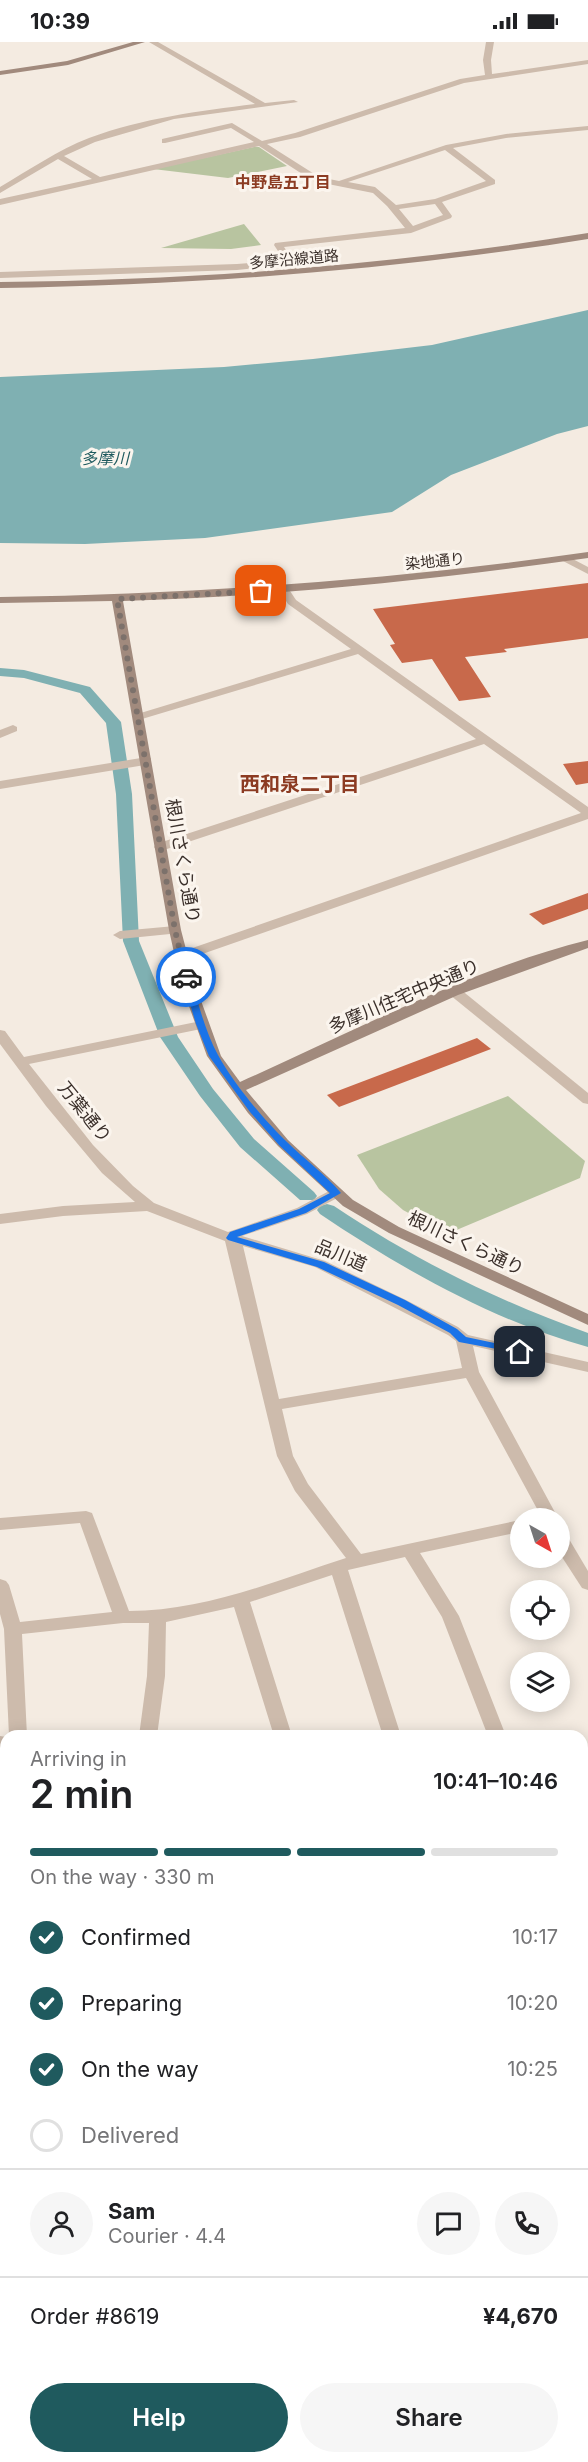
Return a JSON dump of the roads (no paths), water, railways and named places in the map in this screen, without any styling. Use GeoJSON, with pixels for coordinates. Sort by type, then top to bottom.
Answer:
{"type":"FeatureCollection","features":[{"type":"Feature","properties":{"kind":"street"},"geometry":{"type":"LineString","coordinates":[[0,73],[68,63],[141,42]]}},
{"type":"Feature","properties":{"kind":"street"},"geometry":{"type":"LineString","coordinates":[[153,42],[262,105]]}},
{"type":"Feature","properties":{"kind":"street"},"geometry":{"type":"LineString","coordinates":[[489,77],[487,60],[490,42]]}},
{"type":"Feature","properties":{"kind":"street"},"geometry":{"type":"LineString","coordinates":[[0,202],[297,135],[463,81],[588,62]]}},
{"type":"Feature","properties":{"kind":"street"},"geometry":{"type":"LineString","coordinates":[[0,190],[58,156],[92,140],[173,117],[294,102]]}},
{"type":"Feature","properties":{"kind":"street"},"geometry":{"type":"LineString","coordinates":[[165,141],[232,125],[307,174],[332,184],[365,187],[376,191]]}},
{"type":"Feature","properties":{"kind":"street"},"geometry":{"type":"LineString","coordinates":[[140,127],[148,131]]}},
{"type":"Feature","properties":{"kind":"street"},"geometry":{"type":"LineString","coordinates":[[332,184],[446,147],[506,136],[588,128]]}},
{"type":"Feature","properties":{"kind":"street"},"geometry":{"type":"LineString","coordinates":[[157,136],[176,146]]}},
{"type":"Feature","properties":{"kind":"street"},"geometry":{"type":"LineString","coordinates":[[392,208],[436,201],[492,182],[446,147]]}},
{"type":"Feature","properties":{"kind":"street"},"geometry":{"type":"LineString","coordinates":[[186,152],[196,157]]}},
{"type":"Feature","properties":{"kind":"street"},"geometry":{"type":"LineString","coordinates":[[58,156],[98,179]]}},
{"type":"Feature","properties":{"kind":"street"},"geometry":{"type":"LineString","coordinates":[[362,176],[411,230]]}},
{"type":"Feature","properties":{"kind":"street"},"geometry":{"type":"LineString","coordinates":[[297,272],[278,245],[411,230],[448,216],[436,201]]}},
{"type":"Feature","properties":{"kind":"street","name":"多摩沿線道路"},"geometry":{"type":"LineString","coordinates":[[0,285],[128,283],[297,272],[466,255],[588,236]]}},
{"type":"Feature","properties":{"kind":"street"},"geometry":{"type":"LineString","coordinates":[[0,275],[191,269],[290,262]]}},
{"type":"Feature","properties":{"kind":"street","name":"染地通り"},"geometry":{"type":"LineString","coordinates":[[0,600],[117,599],[284,590],[410,579],[588,555]]}},
{"type":"Feature","properties":{"kind":"street"},"geometry":{"type":"LineString","coordinates":[[567,558],[588,572]]}},
{"type":"Feature","properties":{"kind":"street"},"geometry":{"type":"LineString","coordinates":[[284,590],[292,602],[588,814]]}},
{"type":"Feature","properties":{"kind":"street","name":"根川さくら通り"},"geometry":{"type":"LineString","coordinates":[[117,599],[175,930],[188,984],[214,1056],[237,1089],[283,1143],[336,1193],[366,1214],[425,1246],[588,1320]]}},
{"type":"Feature","properties":{"kind":"street"},"geometry":{"type":"LineString","coordinates":[[138,717],[359,650]]}},
{"type":"Feature","properties":{"kind":"street"},"geometry":{"type":"LineString","coordinates":[[0,734],[13,729]]}},
{"type":"Feature","properties":{"kind":"street"},"geometry":{"type":"LineString","coordinates":[[160,847],[485,740]]}},
{"type":"Feature","properties":{"kind":"street"},"geometry":{"type":"LineString","coordinates":[[0,785],[147,760]]}},
{"type":"Feature","properties":{"kind":"street"},"geometry":{"type":"LineString","coordinates":[[183,956],[588,814]]}},
{"type":"Feature","properties":{"kind":"street"},"geometry":{"type":"LineString","coordinates":[[120,935],[175,930]]}},
{"type":"Feature","properties":{"kind":"street","name":"多摩川住宅中央通り"},"geometry":{"type":"LineString","coordinates":[[237,1089],[455,992],[516,968],[588,944]]}},
{"type":"Feature","properties":{"kind":"street"},"geometry":{"type":"LineString","coordinates":[[455,992],[588,1100]]}},
{"type":"Feature","properties":{"kind":"street"},"geometry":{"type":"LineString","coordinates":[[20,1062],[201,1024]]}},
{"type":"Feature","properties":{"kind":"street","name":"万葉通り"},"geometry":{"type":"LineString","coordinates":[[0,1034],[87,1146],[127,1190],[149,1206]]}},
{"type":"Feature","properties":{"kind":"street"},"geometry":{"type":"LineString","coordinates":[[336,1193],[302,1211],[234,1234],[231,1238],[235,1246],[285,1456],[301,1487],[357,1561]]}},
{"type":"Feature","properties":{"kind":"street","name":"品川道"},"geometry":{"type":"LineString","coordinates":[[0,1219],[53,1212],[149,1206],[231,1238],[320,1264],[401,1303],[453,1331],[463,1339],[588,1367]]}},
{"type":"Feature","properties":{"kind":"street"},"geometry":{"type":"LineString","coordinates":[[463,1339],[471,1372],[544,1508]]}},
{"type":"Feature","properties":{"kind":"street"},"geometry":{"type":"LineString","coordinates":[[274,1405],[471,1372]]}},
{"type":"Feature","properties":{"kind":"street"},"geometry":{"type":"LineString","coordinates":[[0,1524],[86,1516],[123,1617]]}},
{"type":"Feature","properties":{"kind":"street"},"geometry":{"type":"LineString","coordinates":[[13,1629],[123,1617],[158,1617],[240,1599],[357,1561],[510,1528]]}},
{"type":"Feature","properties":{"kind":"street"},"geometry":{"type":"LineString","coordinates":[[409,1549],[450,1616],[495,1730]]}},
{"type":"Feature","properties":{"kind":"street"},"geometry":{"type":"LineString","coordinates":[[570,1558],[588,1584]]}},
{"type":"Feature","properties":{"kind":"street"},"geometry":{"type":"LineString","coordinates":[[338,1567],[390,1730]]}},
{"type":"Feature","properties":{"kind":"street"},"geometry":{"type":"LineString","coordinates":[[0,1585],[13,1629],[18,1730]]}},
{"type":"Feature","properties":{"kind":"street"},"geometry":{"type":"LineString","coordinates":[[240,1599],[281,1730]]}},
{"type":"Feature","properties":{"kind":"street"},"geometry":{"type":"LineString","coordinates":[[149,1730],[156,1676],[158,1617]]}},
{"type":"Feature","properties":{"kind":"water","name":"多摩川"},"geometry":{"type":"Polygon","coordinates":[[[588,310],[588,426],[557,434],[451,475],[392,512],[205,538],[85,544],[0,543],[0,377],[224,367],[313,359],[432,345],[588,310]]]}},
{"type":"Feature","properties":{"kind":"waterway"},"geometry":{"type":"LineString","coordinates":[[0,672],[24,674],[85,690],[113,722],[124,794],[131,941],[169,1037],[206,1092],[247,1143],[307,1196]]}},
{"type":"Feature","properties":{"kind":"waterway"},"geometry":{"type":"LineString","coordinates":[[327,1210],[419,1267],[453,1284],[521,1315],[588,1340]]}},
{"type":"Feature","properties":{"kind":"district","name":"中野島五丁目"},"geometry":{"type":"Point","coordinates":[283,182]}},
{"type":"Feature","properties":{"kind":"district","name":"西和泉二丁目"},"geometry":{"type":"Point","coordinates":[300,784]}}]}
